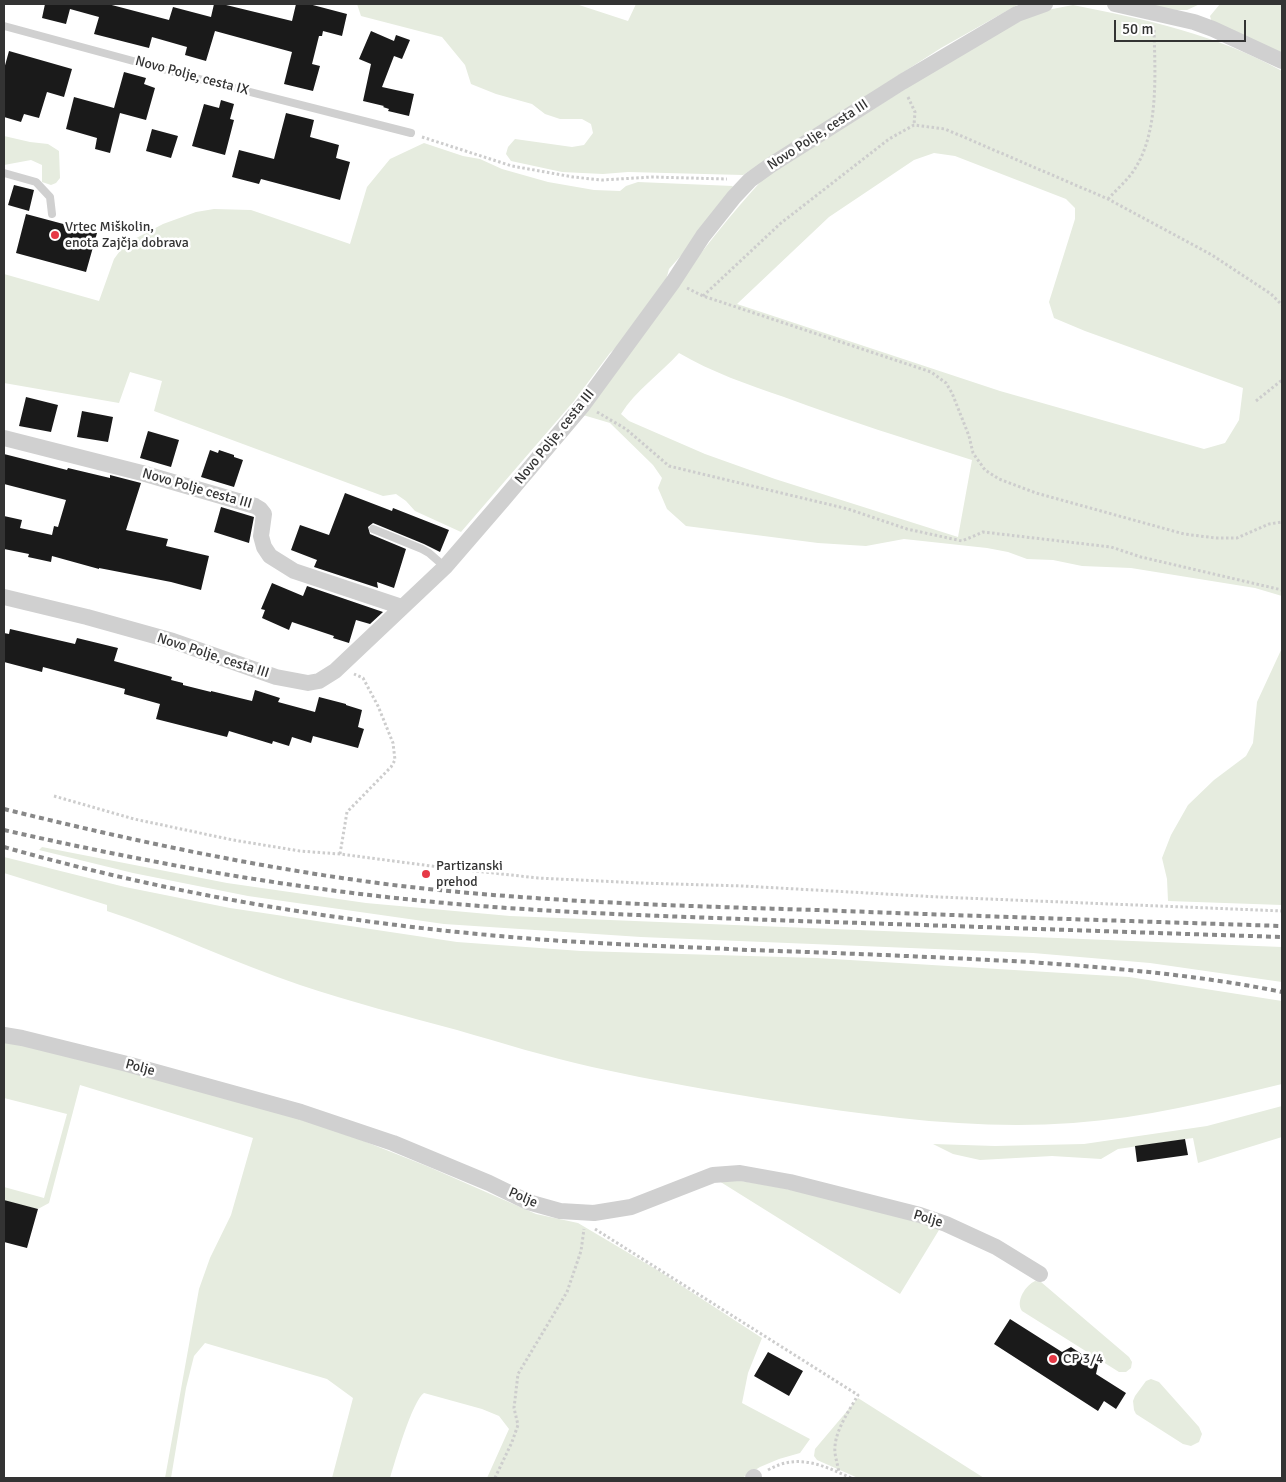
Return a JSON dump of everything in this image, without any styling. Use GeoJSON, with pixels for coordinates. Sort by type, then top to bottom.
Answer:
{"type":"FeatureCollection","features":[{"type":"Feature","properties":{"kind":"street","name":"Novo Polje, cesta III"},"geometry":{"type":"LineString","coordinates":[[4,597],[87,617],[173,642],[276,677],[308,683],[318,681],[335,671],[445,568],[583,405],[673,282],[703,236],[750,180],[771,164],[902,82],[1017,14],[1045,4]]}},
{"type":"Feature","properties":{"kind":"street"},"geometry":{"type":"LineString","coordinates":[[1115,4],[1194,22],[1282,61]]}},
{"type":"Feature","properties":{"kind":"street","name":"Novo Polje cesta III"},"geometry":{"type":"LineString","coordinates":[[4,438],[134,471],[260,508],[264,514],[261,536],[264,546],[270,556],[278,563],[294,571],[402,607]]}},
{"type":"Feature","properties":{"kind":"street","name":"Polje"},"geometry":{"type":"LineString","coordinates":[[4,1035],[127,1064],[301,1112],[393,1143],[489,1183],[528,1202],[560,1211],[594,1213],[631,1207],[713,1175],[740,1173],[790,1182],[946,1224],[996,1247],[1040,1274]]}},
{"type":"Feature","properties":{"kind":"lane","name":"Novo Polje, cesta IX"},"geometry":{"type":"LineString","coordinates":[[4,26],[411,133]]}},
{"type":"Feature","properties":{"kind":"lane"},"geometry":{"type":"LineString","coordinates":[[4,173],[36,182],[50,197],[52,214]]}},
{"type":"Feature","properties":{"kind":"lane"},"geometry":{"type":"LineString","coordinates":[[373,529],[422,548],[429,552],[445,568]]}},
{"type":"Feature","properties":{"kind":"path"},"geometry":{"type":"LineString","coordinates":[[1108,199],[1136,168],[1150,134],[1153,116],[1153,13]]}},
{"type":"Feature","properties":{"kind":"path"},"geometry":{"type":"LineString","coordinates":[[902,82],[915,112],[914,125]]}},
{"type":"Feature","properties":{"kind":"path"},"geometry":{"type":"LineString","coordinates":[[703,296],[781,223],[889,138],[914,125],[945,129],[1108,199],[1212,255],[1270,294],[1282,305]]}},
{"type":"Feature","properties":{"kind":"path"},"geometry":{"type":"LineString","coordinates":[[411,133],[512,166],[573,177],[602,180],[652,177],[750,180]]}},
{"type":"Feature","properties":{"kind":"path"},"geometry":{"type":"LineString","coordinates":[[673,282],[703,296],[931,372],[946,383],[952,393],[974,453],[985,470],[999,479],[1036,493],[1184,534],[1216,538],[1237,538],[1269,524],[1282,522]]}},
{"type":"Feature","properties":{"kind":"path"},"geometry":{"type":"LineString","coordinates":[[1256,401],[1282,380]]}},
{"type":"Feature","properties":{"kind":"path"},"geometry":{"type":"LineString","coordinates":[[583,405],[626,429],[669,466],[848,509],[907,529],[962,541],[982,532],[1111,547],[1141,557],[1282,590]]}},
{"type":"Feature","properties":{"kind":"path"},"geometry":{"type":"LineString","coordinates":[[335,671],[351,673],[363,678],[378,706],[393,743],[395,754],[395,760],[391,767],[347,812],[340,854]]}},
{"type":"Feature","properties":{"kind":"path"},"geometry":{"type":"LineString","coordinates":[[54,796],[134,819],[233,840],[300,851],[340,854],[538,878],[640,884],[743,886],[969,899],[1282,911]]}},
{"type":"Feature","properties":{"kind":"path"},"geometry":{"type":"LineString","coordinates":[[495,1478],[518,1425],[514,1408],[518,1374],[567,1292],[581,1251],[583,1231],[587,1224],[858,1395],[844,1419],[838,1436],[835,1452],[839,1472]]}},
{"type":"Feature","properties":{"kind":"path"},"geometry":{"type":"LineString","coordinates":[[753,1478],[778,1464],[804,1460],[851,1478]]}},
{"type":"Feature","properties":{"kind":"shaded area"},"geometry":{"type":"Polygon","coordinates":[[[357,4],[576,4],[628,21],[636,4],[1019,4],[941,48],[743,175],[562,172],[511,161],[506,154],[508,147],[515,139],[572,147],[584,145],[593,133],[591,124],[582,119],[560,119],[545,114],[532,104],[496,94],[471,84],[465,65],[442,37],[361,16],[357,4]]]}},
{"type":"Feature","properties":{"kind":"shaded area"},"geometry":{"type":"Polygon","coordinates":[[[1141,4],[1200,4],[1187,10],[1176,10],[1141,4]]]}},
{"type":"Feature","properties":{"kind":"shaded area"},"geometry":{"type":"Polygon","coordinates":[[[1220,4],[1282,4],[1282,55],[1212,23],[1210,16],[1220,4]]]}},
{"type":"Feature","properties":{"kind":"shaded area"},"geometry":{"type":"Polygon","coordinates":[[[1073,5],[1154,23],[1232,47],[1282,71],[1282,596],[1255,588],[1131,568],[1082,566],[1053,560],[1027,559],[1008,552],[987,548],[904,539],[866,546],[818,543],[686,526],[667,509],[658,488],[662,478],[653,465],[610,423],[583,415],[693,264],[764,178],[948,62],[1022,20],[1047,10],[1073,5]],[[934,153],[914,160],[829,217],[737,304],[1000,391],[1204,449],[1225,443],[1239,420],[1243,388],[1054,318],[1049,302],[1075,219],[1075,208],[1066,199],[955,156],[934,153]],[[679,353],[627,405],[621,414],[629,421],[705,454],[775,479],[958,537],[972,460],[854,422],[744,383],[679,353]]]}},
{"type":"Feature","properties":{"kind":"shaded area"},"geometry":{"type":"Polygon","coordinates":[[[4,136],[48,144],[59,151],[60,178],[56,183],[51,185],[42,182],[42,165],[31,160],[4,165],[4,136]]]}},
{"type":"Feature","properties":{"kind":"shaded area"},"geometry":{"type":"Polygon","coordinates":[[[424,143],[463,156],[480,159],[502,169],[548,182],[594,190],[620,191],[626,186],[638,182],[733,186],[693,242],[669,269],[666,280],[623,341],[610,353],[574,401],[461,532],[415,511],[396,494],[383,496],[154,411],[162,381],[130,372],[119,403],[4,383],[4,274],[99,301],[114,259],[125,244],[163,224],[196,212],[214,209],[251,210],[350,244],[367,187],[390,159],[424,143]]]}},
{"type":"Feature","properties":{"kind":"shaded area"},"geometry":{"type":"Polygon","coordinates":[[[1282,648],[1282,905],[1168,901],[1167,879],[1162,858],[1171,835],[1188,805],[1214,780],[1246,756],[1253,743],[1257,702],[1282,648]]]}},
{"type":"Feature","properties":{"kind":"shaded area"},"geometry":{"type":"Polygon","coordinates":[[[42,847],[227,883],[366,903],[510,916],[1282,947],[1282,982],[1150,963],[1033,953],[641,937],[444,924],[248,896],[133,873],[39,850],[42,847]]]}},
{"type":"Feature","properties":{"kind":"shaded area"},"geometry":{"type":"Polygon","coordinates":[[[4,857],[125,887],[230,908],[457,942],[581,951],[817,958],[1129,977],[1282,1001],[1282,1084],[1152,1113],[1100,1121],[1037,1125],[1000,1125],[891,1117],[687,1086],[558,1059],[300,985],[107,911],[107,905],[4,873],[4,857]]]}},
{"type":"Feature","properties":{"kind":"shaded area"},"geometry":{"type":"Polygon","coordinates":[[[4,1040],[230,1098],[341,1132],[429,1167],[536,1214],[578,1223],[659,1271],[762,1338],[748,1373],[742,1403],[810,1439],[800,1453],[760,1467],[742,1478],[487,1478],[509,1429],[499,1416],[482,1409],[424,1393],[419,1398],[409,1419],[390,1478],[332,1478],[353,1398],[327,1379],[205,1343],[194,1356],[186,1388],[171,1478],[165,1478],[199,1289],[210,1258],[231,1215],[253,1138],[80,1085],[49,1203],[38,1209],[4,1201],[4,1187],[44,1198],[67,1114],[4,1098],[4,1040]]]}},
{"type":"Feature","properties":{"kind":"shaded area"},"geometry":{"type":"Polygon","coordinates":[[[1282,1106],[1282,1137],[1198,1163],[1193,1138],[1118,1149],[1101,1159],[1052,1156],[980,1160],[953,1154],[933,1144],[995,1146],[1084,1144],[1207,1126],[1282,1106]]]}},
{"type":"Feature","properties":{"kind":"shaded area"},"geometry":{"type":"Polygon","coordinates":[[[729,1179],[782,1188],[834,1200],[939,1230],[900,1294],[719,1181],[729,1179]]]}},
{"type":"Feature","properties":{"kind":"shaded area"},"geometry":{"type":"Polygon","coordinates":[[[1035,1281],[1041,1282],[1129,1357],[1132,1362],[1131,1368],[1126,1372],[1119,1372],[1022,1311],[1020,1303],[1022,1294],[1035,1281]]]}},
{"type":"Feature","properties":{"kind":"shaded area"},"geometry":{"type":"Polygon","coordinates":[[[1151,1379],[1159,1382],[1199,1427],[1202,1434],[1199,1442],[1191,1446],[1183,1444],[1136,1414],[1133,1401],[1135,1396],[1146,1381],[1151,1379]]]}},
{"type":"Feature","properties":{"kind":"shaded area"},"geometry":{"type":"Polygon","coordinates":[[[858,1398],[984,1478],[858,1478],[817,1460],[814,1456],[815,1449],[858,1398]]]}},
{"type":"Feature","properties":{"kind":"building"},"geometry":{"type":"Polygon","coordinates":[[[45,4],[108,4],[169,20],[173,7],[211,17],[214,4],[222,4],[292,21],[296,4],[309,4],[347,14],[342,36],[323,31],[322,36],[319,36],[312,64],[320,66],[313,91],[284,84],[292,52],[215,31],[206,61],[185,55],[187,47],[152,37],[149,48],[94,34],[99,17],[70,9],[66,24],[42,18],[45,4]]]}},
{"type":"Feature","properties":{"kind":"building"},"geometry":{"type":"Polygon","coordinates":[[[371,31],[394,41],[396,35],[410,40],[402,59],[394,56],[382,87],[414,94],[409,116],[388,111],[389,109],[384,106],[363,101],[371,64],[359,59],[371,31]]]}},
{"type":"Feature","properties":{"kind":"building"},"geometry":{"type":"Polygon","coordinates":[[[9,51],[72,69],[64,97],[47,92],[39,118],[24,114],[21,122],[4,117],[4,69],[9,51]]]}},
{"type":"Feature","properties":{"kind":"building"},"geometry":{"type":"Polygon","coordinates":[[[124,72],[146,78],[144,84],[155,88],[146,120],[120,113],[110,153],[95,149],[97,138],[66,129],[74,97],[114,108],[124,72]]]}},
{"type":"Feature","properties":{"kind":"building"},"geometry":{"type":"Polygon","coordinates":[[[221,100],[234,104],[230,119],[234,120],[225,155],[192,146],[204,104],[219,108],[221,100]]]}},
{"type":"Feature","properties":{"kind":"building"},"geometry":{"type":"Polygon","coordinates":[[[286,113],[314,120],[310,137],[339,145],[336,158],[350,162],[340,200],[261,179],[259,184],[232,177],[239,150],[274,159],[286,113]]]}},
{"type":"Feature","properties":{"kind":"building"},"geometry":{"type":"Polygon","coordinates":[[[152,129],[178,136],[171,158],[146,151],[152,129]]]}},
{"type":"Feature","properties":{"kind":"building"},"geometry":{"type":"Polygon","coordinates":[[[14,185],[34,190],[29,211],[8,205],[14,185]]]}},
{"type":"Feature","properties":{"kind":"building"},"geometry":{"type":"Polygon","coordinates":[[[26,214],[97,233],[86,272],[16,253],[26,214]]]}},
{"type":"Feature","properties":{"kind":"building"},"geometry":{"type":"Polygon","coordinates":[[[26,397],[58,405],[51,432],[19,426],[26,397]]]}},
{"type":"Feature","properties":{"kind":"building"},"geometry":{"type":"Polygon","coordinates":[[[82,411],[113,417],[108,442],[77,437],[82,411]]]}},
{"type":"Feature","properties":{"kind":"building"},"geometry":{"type":"Polygon","coordinates":[[[148,431],[179,440],[171,467],[140,458],[148,431]]]}},
{"type":"Feature","properties":{"kind":"building"},"geometry":{"type":"Polygon","coordinates":[[[210,450],[218,453],[219,450],[243,460],[234,487],[201,477],[210,450]]]}},
{"type":"Feature","properties":{"kind":"building"},"geometry":{"type":"Polygon","coordinates":[[[4,454],[67,470],[68,468],[110,478],[110,475],[141,483],[126,530],[168,539],[166,546],[209,556],[201,590],[171,582],[99,569],[52,556],[51,562],[28,557],[29,554],[4,549],[4,516],[22,520],[20,528],[52,535],[54,526],[58,527],[66,500],[4,484],[4,454]]]}},
{"type":"Feature","properties":{"kind":"building"},"geometry":{"type":"Polygon","coordinates":[[[345,493],[392,511],[393,508],[449,530],[440,552],[373,523],[368,527],[370,534],[406,549],[394,588],[377,582],[378,588],[314,567],[317,560],[291,550],[300,525],[329,535],[345,493]]]}},
{"type":"Feature","properties":{"kind":"building"},"geometry":{"type":"Polygon","coordinates":[[[221,507],[254,517],[249,543],[214,532],[221,507]]]}},
{"type":"Feature","properties":{"kind":"building"},"geometry":{"type":"Polygon","coordinates":[[[272,583],[303,596],[307,586],[383,612],[370,624],[356,620],[349,643],[292,622],[289,630],[262,618],[265,610],[261,609],[272,583]]]}},
{"type":"Feature","properties":{"kind":"building"},"geometry":{"type":"Polygon","coordinates":[[[10,629],[75,644],[77,638],[118,648],[114,661],[172,677],[171,680],[183,683],[183,685],[211,692],[252,701],[255,690],[280,698],[278,702],[315,712],[319,697],[346,704],[362,710],[358,727],[364,729],[358,748],[313,736],[311,743],[292,737],[289,746],[273,741],[272,744],[229,731],[227,737],[156,719],[160,704],[124,694],[125,689],[43,667],[42,672],[4,662],[4,633],[9,634],[10,629]]]}},
{"type":"Feature","properties":{"kind":"building"},"geometry":{"type":"Polygon","coordinates":[[[1185,1139],[1188,1155],[1137,1162],[1135,1146],[1185,1139]]]}},
{"type":"Feature","properties":{"kind":"building"},"geometry":{"type":"Polygon","coordinates":[[[4,1200],[38,1209],[27,1248],[4,1242],[4,1200]]]}},
{"type":"Feature","properties":{"kind":"building","name":"CP 3/4"},"geometry":{"type":"Polygon","coordinates":[[[1010,1319],[1062,1352],[1071,1347],[1098,1365],[1096,1374],[1126,1393],[1116,1409],[1104,1401],[1098,1411],[994,1344],[1010,1319]]]}},
{"type":"Feature","properties":{"kind":"building"},"geometry":{"type":"Polygon","coordinates":[[[768,1352],[803,1371],[789,1396],[754,1376],[768,1352]]]}},
{"type":"Feature","properties":{"kind":"railway"},"geometry":{"type":"LineString","coordinates":[[4,809],[155,844],[257,864],[308,873],[461,892],[562,900],[664,905],[1282,926]]}},
{"type":"Feature","properties":{"kind":"railway"},"geometry":{"type":"LineString","coordinates":[[4,830],[153,861],[254,879],[304,887],[454,904],[650,916],[1282,937]]}},
{"type":"Feature","properties":{"kind":"railway"},"geometry":{"type":"LineString","coordinates":[[4,847],[129,879],[255,904],[446,931],[599,943],[1061,964],[1188,977],[1282,992]]}},
{"type":"Feature","properties":{"kind":"place","name":"Vrtec Miškolin, enota Zajčja dobrava"},"geometry":{"type":"Point","coordinates":[55,235]}},
{"type":"Feature","properties":{"kind":"place","name":"Partizanski prehod"},"geometry":{"type":"Point","coordinates":[426,874]}},
{"type":"Feature","properties":{"kind":"place","name":"CP 3/4"},"geometry":{"type":"Point","coordinates":[1053,1359]}}]}
